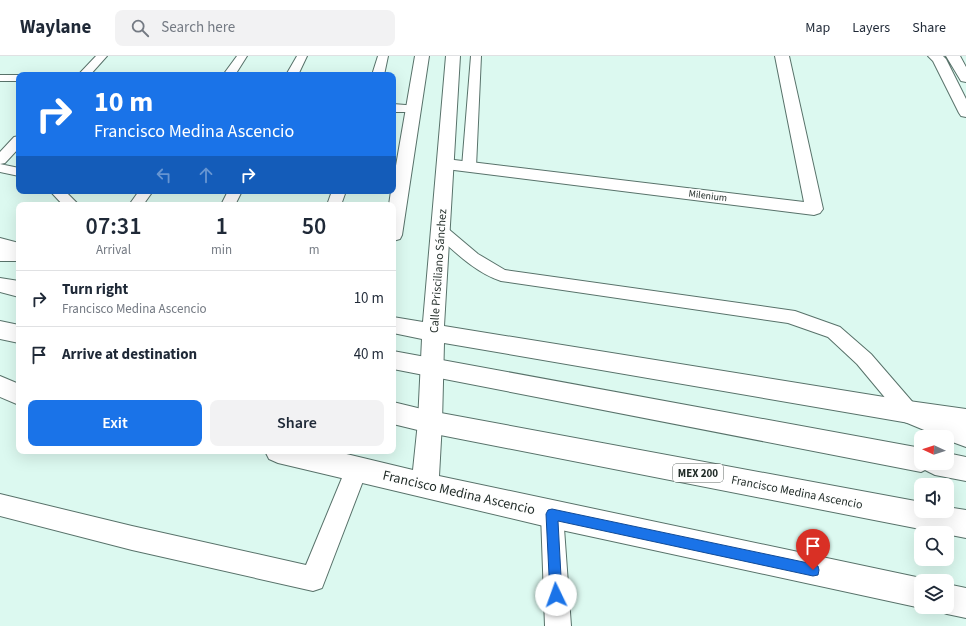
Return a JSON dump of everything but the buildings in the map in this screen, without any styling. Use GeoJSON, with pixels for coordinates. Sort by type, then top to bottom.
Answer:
{"type":"FeatureCollection","features":[{"type":"Feature","properties":{"kind":"main road"},"geometry":{"type":"LineString","coordinates":[[396,217],[422,56]]}},
{"type":"Feature","properties":{"kind":"main road","name":"Calle Prisciliano Sánchez"},"geometry":{"type":"LineString","coordinates":[[425,486],[430,422],[433,333],[453,56]]}},
{"type":"Feature","properties":{"kind":"main road","name":"Milenium"},"geometry":{"type":"LineString","coordinates":[[446,164],[814,209],[782,56]]}},
{"type":"Feature","properties":{"kind":"main road"},"geometry":{"type":"LineString","coordinates":[[935,56],[939,59],[966,113]]}},
{"type":"Feature","properties":{"kind":"main road"},"geometry":{"type":"LineString","coordinates":[[953,56],[966,78]]}},
{"type":"Feature","properties":{"kind":"main road"},"geometry":{"type":"LineString","coordinates":[[0,245],[16,249]]}},
{"type":"Feature","properties":{"kind":"main road"},"geometry":{"type":"LineString","coordinates":[[0,254],[16,254]]}},
{"type":"Feature","properties":{"kind":"main road"},"geometry":{"type":"LineString","coordinates":[[0,285],[16,288]]}},
{"type":"Feature","properties":{"kind":"main road"},"geometry":{"type":"LineString","coordinates":[[396,326],[909,412],[966,420]]}},
{"type":"Feature","properties":{"kind":"main road"},"geometry":{"type":"LineString","coordinates":[[0,330],[16,333]]}},
{"type":"Feature","properties":{"kind":"main road"},"geometry":{"type":"LineString","coordinates":[[396,361],[914,459]]}},
{"type":"Feature","properties":{"kind":"main road"},"geometry":{"type":"LineString","coordinates":[[0,386],[16,394]]}},
{"type":"Feature","properties":{"kind":"main road"},"geometry":{"type":"LineString","coordinates":[[0,393],[16,396]]}},
{"type":"Feature","properties":{"kind":"main road"},"geometry":{"type":"LineString","coordinates":[[909,412],[966,436]]}},
{"type":"Feature","properties":{"kind":"main road","name":"Francisco Medina Ascencio"},"geometry":{"type":"LineString","coordinates":[[396,413],[430,422],[966,524]]}},
{"type":"Feature","properties":{"kind":"main road","name":"Francisco Medina Ascencio"},"geometry":{"type":"LineString","coordinates":[[308,454],[359,459],[425,486],[914,592]]}},
{"type":"Feature","properties":{"kind":"main road"},"geometry":{"type":"LineString","coordinates":[[954,467],[966,469]]}},
{"type":"Feature","properties":{"kind":"main road"},"geometry":{"type":"LineString","coordinates":[[954,600],[966,603]]}},
{"type":"Feature","properties":{"kind":"lane"},"geometry":{"type":"LineString","coordinates":[[87,72],[102,56]]}},
{"type":"Feature","properties":{"kind":"lane"},"geometry":{"type":"LineString","coordinates":[[231,72],[242,56]]}},
{"type":"Feature","properties":{"kind":"lane"},"geometry":{"type":"LineString","coordinates":[[294,72],[302,56]]}},
{"type":"Feature","properties":{"kind":"lane"},"geometry":{"type":"LineString","coordinates":[[379,72],[382,56]]}},
{"type":"Feature","properties":{"kind":"lane"},"geometry":{"type":"LineString","coordinates":[[469,167],[476,56]]}},
{"type":"Feature","properties":{"kind":"lane"},"geometry":{"type":"LineString","coordinates":[[0,78],[16,78]]}},
{"type":"Feature","properties":{"kind":"lane"},"geometry":{"type":"LineString","coordinates":[[396,108],[414,109]]}},
{"type":"Feature","properties":{"kind":"lane"},"geometry":{"type":"LineString","coordinates":[[0,160],[16,143]]}},
{"type":"Feature","properties":{"kind":"lane"},"geometry":{"type":"LineString","coordinates":[[0,168],[16,171]]}},
{"type":"Feature","properties":{"kind":"lane"},"geometry":{"type":"LineString","coordinates":[[59,194],[69,202]]}},
{"type":"Feature","properties":{"kind":"lane"},"geometry":{"type":"LineString","coordinates":[[441,231],[472,258],[501,275],[789,316],[834,332],[864,359],[909,412]]}},
{"type":"Feature","properties":{"kind":"lane"},"geometry":{"type":"LineString","coordinates":[[0,505],[132,538],[313,579],[359,459]]}},
{"type":"Feature","properties":{"kind":"lane"},"geometry":{"type":"LineString","coordinates":[[552,514],[558,626]]}},
{"type":"Feature","properties":{"kind":"route"},"geometry":{"type":"LineString","coordinates":[[556,595],[552,514],[813,570]]}}]}
